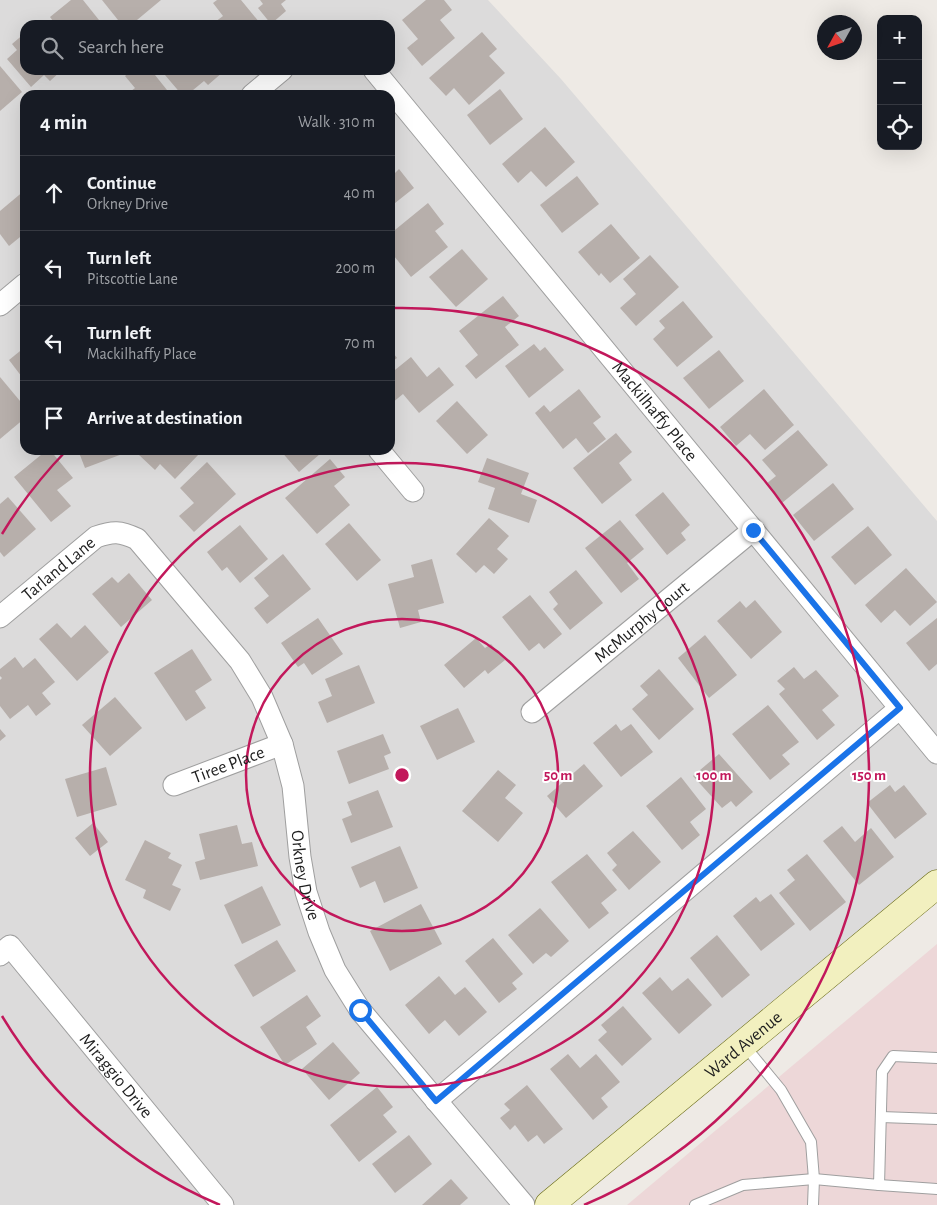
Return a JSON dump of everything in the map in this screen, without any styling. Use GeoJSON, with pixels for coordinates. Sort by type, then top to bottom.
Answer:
{"type":"FeatureCollection","features":[{"type":"Feature","properties":{"kind":"main road","name":"Ward Avenue"},"geometry":{"type":"LineString","coordinates":[[549,1205],[937,884]]}},
{"type":"Feature","properties":{"kind":"street"},"geometry":{"type":"LineString","coordinates":[[258,90],[276,75]]}},
{"type":"Feature","properties":{"kind":"street","name":"Mackilhaffy Place"},"geometry":{"type":"LineString","coordinates":[[378,75],[390,90]]}},
{"type":"Feature","properties":{"kind":"street","name":"Mackilhaffy Place"},"geometry":{"type":"LineString","coordinates":[[395,95],[937,753]]}},
{"type":"Feature","properties":{"kind":"street"},"geometry":{"type":"LineString","coordinates":[[0,305],[20,288]]}},
{"type":"Feature","properties":{"kind":"street"},"geometry":{"type":"LineString","coordinates":[[383,455],[413,491]]}},
{"type":"Feature","properties":{"kind":"street","name":"McMurphy Court"},"geometry":{"type":"LineString","coordinates":[[532,712],[753,530]]}},
{"type":"Feature","properties":{"kind":"street","name":"Tarland Lane"},"geometry":{"type":"LineString","coordinates":[[0,616],[96,537],[110,532],[123,533]]}},
{"type":"Feature","properties":{"kind":"street","name":"Orkney Drive"},"geometry":{"type":"LineString","coordinates":[[123,533],[137,539],[240,661],[262,696],[282,744],[292,786],[306,892],[318,932],[336,970],[360,1010],[524,1205]]}},
{"type":"Feature","properties":{"kind":"street"},"geometry":{"type":"LineString","coordinates":[[436,1101],[900,708]]}},
{"type":"Feature","properties":{"kind":"street","name":"Tiree Place"},"geometry":{"type":"LineString","coordinates":[[174,785],[282,744]]}},
{"type":"Feature","properties":{"kind":"street","name":"Miraggio Drive"},"geometry":{"type":"LineString","coordinates":[[5,950],[223,1205]]}},
{"type":"Feature","properties":{"kind":"lane"},"geometry":{"type":"LineString","coordinates":[[743,1044],[781,1090],[810,1142],[814,1179],[813,1205]]}},
{"type":"Feature","properties":{"kind":"lane"},"geometry":{"type":"LineString","coordinates":[[879,1185],[882,1072],[893,1056],[937,1058]]}},
{"type":"Feature","properties":{"kind":"lane"},"geometry":{"type":"LineString","coordinates":[[881,1117],[937,1119]]}},
{"type":"Feature","properties":{"kind":"lane"},"geometry":{"type":"LineString","coordinates":[[694,1205],[743,1185],[814,1179],[937,1189]]}},
{"type":"Feature","properties":{"kind":"shaded area"},"geometry":{"type":"Polygon","coordinates":[[[0,0],[488,0],[561,79],[937,521],[937,884],[549,1205],[0,1205],[0,0]]]}},
{"type":"Feature","properties":{"kind":"shaded area"},"geometry":{"type":"Polygon","coordinates":[[[937,944],[937,1205],[627,1205],[937,944]]]}},
{"type":"Feature","properties":{"kind":"building"},"geometry":{"type":"Polygon","coordinates":[[[71,0],[83,0],[99,20],[52,20],[50,17],[71,0]]]}},
{"type":"Feature","properties":{"kind":"building"},"geometry":{"type":"Polygon","coordinates":[[[102,0],[161,0],[137,20],[118,20],[102,0]]]}},
{"type":"Feature","properties":{"kind":"building"},"geometry":{"type":"Polygon","coordinates":[[[217,0],[241,0],[258,20],[218,20],[223,16],[213,3],[217,0]]]}},
{"type":"Feature","properties":{"kind":"building"},"geometry":{"type":"Polygon","coordinates":[[[260,0],[286,0],[281,4],[286,11],[276,20],[268,20],[258,8],[263,4],[260,0]]]}},
{"type":"Feature","properties":{"kind":"building"},"geometry":{"type":"Polygon","coordinates":[[[426,0],[444,0],[452,10],[440,20],[455,38],[422,66],[407,48],[418,39],[402,20],[426,0]]]}},
{"type":"Feature","properties":{"kind":"building"},"geometry":{"type":"Polygon","coordinates":[[[482,32],[497,49],[489,56],[505,73],[469,105],[454,88],[446,96],[429,78],[482,32]]]}},
{"type":"Feature","properties":{"kind":"building"},"geometry":{"type":"Polygon","coordinates":[[[20,37],[20,74],[7,59],[17,50],[12,44],[20,37]]]}},
{"type":"Feature","properties":{"kind":"building"},"geometry":{"type":"Polygon","coordinates":[[[0,66],[20,90],[20,94],[0,111],[0,66]]]}},
{"type":"Feature","properties":{"kind":"building"},"geometry":{"type":"Polygon","coordinates":[[[21,75],[44,75],[31,87],[21,75]]]}},
{"type":"Feature","properties":{"kind":"building"},"geometry":{"type":"Polygon","coordinates":[[[44,75],[57,75],[50,81],[44,75]]]}},
{"type":"Feature","properties":{"kind":"building"},"geometry":{"type":"Polygon","coordinates":[[[155,75],[167,90],[132,90],[135,88],[125,76],[155,75]]]}},
{"type":"Feature","properties":{"kind":"building"},"geometry":{"type":"Polygon","coordinates":[[[165,75],[220,75],[208,85],[204,81],[193,90],[178,90],[165,75]]]}},
{"type":"Feature","properties":{"kind":"building"},"geometry":{"type":"Polygon","coordinates":[[[500,89],[523,119],[490,145],[467,115],[500,89]]]}},
{"type":"Feature","properties":{"kind":"building"},"geometry":{"type":"Polygon","coordinates":[[[545,127],[575,162],[546,187],[531,171],[518,183],[502,164],[545,127]]]}},
{"type":"Feature","properties":{"kind":"building"},"geometry":{"type":"Polygon","coordinates":[[[399,169],[414,188],[395,203],[395,173],[399,169]]]}},
{"type":"Feature","properties":{"kind":"building"},"geometry":{"type":"Polygon","coordinates":[[[577,176],[599,204],[562,233],[540,205],[577,176]]]}},
{"type":"Feature","properties":{"kind":"building"},"geometry":{"type":"Polygon","coordinates":[[[20,194],[20,237],[9,246],[0,234],[0,211],[20,194]]]}},
{"type":"Feature","properties":{"kind":"building"},"geometry":{"type":"Polygon","coordinates":[[[428,203],[444,224],[435,231],[448,247],[411,277],[395,257],[395,230],[428,203]]]}},
{"type":"Feature","properties":{"kind":"building"},"geometry":{"type":"Polygon","coordinates":[[[611,224],[640,258],[610,283],[601,273],[599,276],[578,252],[611,224]]]}},
{"type":"Feature","properties":{"kind":"building"},"geometry":{"type":"Polygon","coordinates":[[[462,249],[488,279],[456,307],[429,277],[462,249]]]}},
{"type":"Feature","properties":{"kind":"building"},"geometry":{"type":"Polygon","coordinates":[[[650,255],[679,287],[636,326],[620,308],[636,294],[623,279],[650,255]]]}},
{"type":"Feature","properties":{"kind":"building"},"geometry":{"type":"Polygon","coordinates":[[[503,296],[519,316],[505,327],[519,345],[476,379],[465,366],[478,355],[459,331],[503,296]]]}},
{"type":"Feature","properties":{"kind":"building"},"geometry":{"type":"Polygon","coordinates":[[[683,301],[713,337],[677,367],[653,339],[665,328],[659,321],[683,301]]]}},
{"type":"Feature","properties":{"kind":"building"},"geometry":{"type":"Polygon","coordinates":[[[534,344],[540,351],[545,347],[564,370],[529,398],[505,366],[534,344]]]}},
{"type":"Feature","properties":{"kind":"building"},"geometry":{"type":"Polygon","coordinates":[[[719,350],[744,381],[709,409],[683,378],[719,350]]]}},
{"type":"Feature","properties":{"kind":"building"},"geometry":{"type":"Polygon","coordinates":[[[20,351],[20,374],[9,360],[20,351]]]}},
{"type":"Feature","properties":{"kind":"building"},"geometry":{"type":"Polygon","coordinates":[[[411,357],[427,377],[439,367],[454,385],[419,413],[403,394],[395,401],[395,370],[411,357]]]}},
{"type":"Feature","properties":{"kind":"building"},"geometry":{"type":"Polygon","coordinates":[[[0,377],[20,401],[20,422],[0,439],[0,377]]]}},
{"type":"Feature","properties":{"kind":"building"},"geometry":{"type":"Polygon","coordinates":[[[579,389],[601,417],[593,423],[606,439],[588,453],[576,438],[563,449],[535,413],[544,405],[550,412],[579,389]]]}},
{"type":"Feature","properties":{"kind":"building"},"geometry":{"type":"Polygon","coordinates":[[[764,389],[794,425],[765,450],[750,434],[736,446],[720,427],[764,389]]]}},
{"type":"Feature","properties":{"kind":"building"},"geometry":{"type":"Polygon","coordinates":[[[457,401],[488,435],[467,454],[436,421],[457,401]]]}},
{"type":"Feature","properties":{"kind":"building"},"geometry":{"type":"Polygon","coordinates":[[[798,430],[828,465],[782,503],[766,484],[776,476],[762,460],[798,430]]]}},
{"type":"Feature","properties":{"kind":"building"},"geometry":{"type":"Polygon","coordinates":[[[616,433],[632,452],[619,463],[632,480],[602,504],[573,468],[616,433]]]}},
{"type":"Feature","properties":{"kind":"building"},"geometry":{"type":"Polygon","coordinates":[[[41,455],[54,455],[73,478],[57,490],[71,506],[51,522],[14,477],[41,455]]]}},
{"type":"Feature","properties":{"kind":"building"},"geometry":{"type":"Polygon","coordinates":[[[80,455],[120,455],[85,468],[80,455]]]}},
{"type":"Feature","properties":{"kind":"building"},"geometry":{"type":"Polygon","coordinates":[[[139,455],[198,455],[175,479],[160,464],[155,470],[139,455]]]}},
{"type":"Feature","properties":{"kind":"building"},"geometry":{"type":"Polygon","coordinates":[[[284,455],[319,455],[299,472],[284,455]]]}},
{"type":"Feature","properties":{"kind":"building"},"geometry":{"type":"Polygon","coordinates":[[[487,458],[529,473],[521,494],[537,500],[529,523],[488,509],[495,488],[478,482],[487,458]]]}},
{"type":"Feature","properties":{"kind":"building"},"geometry":{"type":"Polygon","coordinates":[[[330,459],[345,477],[334,486],[350,505],[317,534],[285,498],[330,459]]]}},
{"type":"Feature","properties":{"kind":"building"},"geometry":{"type":"Polygon","coordinates":[[[207,462],[236,494],[194,532],[179,516],[194,503],[180,488],[207,462]]]}},
{"type":"Feature","properties":{"kind":"building"},"geometry":{"type":"Polygon","coordinates":[[[833,483],[854,509],[814,541],[793,515],[833,483]]]}},
{"type":"Feature","properties":{"kind":"building"},"geometry":{"type":"Polygon","coordinates":[[[663,492],[690,525],[681,533],[686,540],[667,555],[635,515],[663,492]]]}},
{"type":"Feature","properties":{"kind":"building"},"geometry":{"type":"Polygon","coordinates":[[[8,497],[36,529],[4,557],[0,552],[0,504],[8,497]]]}},
{"type":"Feature","properties":{"kind":"building"},"geometry":{"type":"Polygon","coordinates":[[[489,518],[509,536],[497,549],[508,559],[494,574],[484,565],[476,573],[456,554],[489,518]]]}},
{"type":"Feature","properties":{"kind":"building"},"geometry":{"type":"Polygon","coordinates":[[[620,520],[644,549],[627,563],[639,579],[621,593],[585,548],[620,520]]]}},
{"type":"Feature","properties":{"kind":"building"},"geometry":{"type":"Polygon","coordinates":[[[349,523],[381,560],[357,581],[325,544],[349,523]]]}},
{"type":"Feature","properties":{"kind":"building"},"geometry":{"type":"Polygon","coordinates":[[[240,525],[268,559],[240,583],[227,567],[222,571],[207,552],[240,525]]]}},
{"type":"Feature","properties":{"kind":"building"},"geometry":{"type":"Polygon","coordinates":[[[868,526],[892,555],[855,585],[831,557],[868,526]]]}},
{"type":"Feature","properties":{"kind":"building"},"geometry":{"type":"Polygon","coordinates":[[[283,554],[311,589],[267,624],[254,608],[269,596],[254,578],[283,554]]]}},
{"type":"Feature","properties":{"kind":"building"},"geometry":{"type":"Polygon","coordinates":[[[432,559],[444,603],[418,610],[421,622],[400,628],[388,584],[414,577],[411,565],[432,559]]]}},
{"type":"Feature","properties":{"kind":"building"},"geometry":{"type":"Polygon","coordinates":[[[906,568],[937,602],[910,626],[895,610],[881,623],[865,605],[906,568]]]}},
{"type":"Feature","properties":{"kind":"building"},"geometry":{"type":"Polygon","coordinates":[[[576,570],[603,603],[570,630],[553,609],[558,604],[549,592],[576,570]]]}},
{"type":"Feature","properties":{"kind":"building"},"geometry":{"type":"Polygon","coordinates":[[[129,573],[152,600],[121,627],[92,594],[112,577],[118,583],[129,573]]]}},
{"type":"Feature","properties":{"kind":"building"},"geometry":{"type":"Polygon","coordinates":[[[530,595],[562,634],[544,649],[539,643],[529,651],[502,617],[530,595]]]}},
{"type":"Feature","properties":{"kind":"building"},"geometry":{"type":"Polygon","coordinates":[[[755,600],[782,632],[751,659],[717,621],[740,601],[746,608],[755,600]]]}},
{"type":"Feature","properties":{"kind":"building"},"geometry":{"type":"Polygon","coordinates":[[[318,618],[343,654],[312,675],[304,663],[298,667],[281,643],[318,618]]]}},
{"type":"Feature","properties":{"kind":"building"},"geometry":{"type":"Polygon","coordinates":[[[937,618],[937,664],[929,671],[906,643],[937,618]]]}},
{"type":"Feature","properties":{"kind":"building"},"geometry":{"type":"Polygon","coordinates":[[[57,623],[71,638],[85,625],[109,652],[77,681],[39,639],[57,623]]]}},
{"type":"Feature","properties":{"kind":"building"},"geometry":{"type":"Polygon","coordinates":[[[705,635],[737,675],[709,698],[678,658],[705,635]]]}},
{"type":"Feature","properties":{"kind":"building"},"geometry":{"type":"Polygon","coordinates":[[[476,638],[485,648],[491,644],[505,660],[488,674],[485,670],[464,688],[444,665],[476,638]]]}},
{"type":"Feature","properties":{"kind":"building"},"geometry":{"type":"Polygon","coordinates":[[[192,649],[212,680],[195,691],[206,708],[186,721],[154,673],[192,649]]]}},
{"type":"Feature","properties":{"kind":"building"},"geometry":{"type":"Polygon","coordinates":[[[15,657],[23,668],[35,658],[55,682],[42,693],[51,704],[36,716],[28,705],[10,719],[0,706],[0,680],[2,678],[0,676],[0,669],[15,657]]]}},
{"type":"Feature","properties":{"kind":"building"},"geometry":{"type":"Polygon","coordinates":[[[359,665],[375,703],[327,723],[318,702],[332,696],[325,679],[359,665]]]}},
{"type":"Feature","properties":{"kind":"building"},"geometry":{"type":"Polygon","coordinates":[[[794,667],[804,679],[816,670],[839,696],[822,710],[835,725],[817,740],[779,694],[785,689],[777,681],[794,667]]]}},
{"type":"Feature","properties":{"kind":"building"},"geometry":{"type":"Polygon","coordinates":[[[659,669],[694,709],[659,740],[632,709],[648,695],[640,686],[659,669]]]}},
{"type":"Feature","properties":{"kind":"building"},"geometry":{"type":"Polygon","coordinates":[[[115,697],[142,728],[110,756],[82,725],[115,697]]]}},
{"type":"Feature","properties":{"kind":"building"},"geometry":{"type":"Polygon","coordinates":[[[768,705],[799,742],[782,755],[790,764],[770,780],[732,734],[768,705]]]}},
{"type":"Feature","properties":{"kind":"building"},"geometry":{"type":"Polygon","coordinates":[[[458,708],[475,742],[437,760],[420,726],[458,708]]]}},
{"type":"Feature","properties":{"kind":"building"},"geometry":{"type":"Polygon","coordinates":[[[616,724],[621,731],[631,724],[653,752],[621,777],[593,743],[616,724]]]}},
{"type":"Feature","properties":{"kind":"building"},"geometry":{"type":"Polygon","coordinates":[[[0,729],[6,736],[0,741],[0,729]]]}},
{"type":"Feature","properties":{"kind":"building"},"geometry":{"type":"Polygon","coordinates":[[[383,734],[391,753],[384,756],[389,769],[349,784],[337,751],[383,734]]]}},
{"type":"Feature","properties":{"kind":"building"},"geometry":{"type":"Polygon","coordinates":[[[719,754],[753,792],[736,807],[731,801],[722,808],[693,776],[719,754]]]}},
{"type":"Feature","properties":{"kind":"building"},"geometry":{"type":"Polygon","coordinates":[[[584,764],[603,786],[566,818],[547,796],[584,764]]]}},
{"type":"Feature","properties":{"kind":"building"},"geometry":{"type":"Polygon","coordinates":[[[106,767],[117,805],[77,817],[65,779],[106,767]]]}},
{"type":"Feature","properties":{"kind":"building"},"geometry":{"type":"Polygon","coordinates":[[[498,770],[516,785],[505,798],[523,813],[498,842],[462,811],[498,770]]]}},
{"type":"Feature","properties":{"kind":"building"},"geometry":{"type":"Polygon","coordinates":[[[681,777],[706,809],[690,822],[700,835],[682,850],[646,806],[681,777]]]}},
{"type":"Feature","properties":{"kind":"building"},"geometry":{"type":"Polygon","coordinates":[[[890,785],[895,792],[904,785],[927,814],[895,839],[867,803],[890,785]]]}},
{"type":"Feature","properties":{"kind":"building"},"geometry":{"type":"Polygon","coordinates":[[[378,790],[393,827],[351,843],[342,819],[352,815],[347,802],[378,790]]]}},
{"type":"Feature","properties":{"kind":"building"},"geometry":{"type":"Polygon","coordinates":[[[93,823],[108,842],[90,856],[75,838],[93,823]]]}},
{"type":"Feature","properties":{"kind":"building"},"geometry":{"type":"Polygon","coordinates":[[[237,825],[242,844],[252,842],[258,866],[200,880],[195,862],[205,859],[199,834],[237,825]]]}},
{"type":"Feature","properties":{"kind":"building"},"geometry":{"type":"Polygon","coordinates":[[[842,826],[855,842],[871,828],[894,857],[859,885],[823,841],[842,826]]]}},
{"type":"Feature","properties":{"kind":"building"},"geometry":{"type":"Polygon","coordinates":[[[633,831],[661,862],[629,890],[612,870],[617,865],[607,853],[633,831]]]}},
{"type":"Feature","properties":{"kind":"building"},"geometry":{"type":"Polygon","coordinates":[[[145,840],[171,853],[168,858],[182,865],[172,885],[181,889],[170,911],[143,898],[146,890],[125,880],[145,840]]]}},
{"type":"Feature","properties":{"kind":"building"},"geometry":{"type":"Polygon","coordinates":[[[400,846],[418,888],[384,903],[375,881],[360,888],[351,867],[400,846]]]}},
{"type":"Feature","properties":{"kind":"building"},"geometry":{"type":"Polygon","coordinates":[[[587,854],[617,890],[601,903],[609,913],[589,929],[551,882],[587,854]]]}},
{"type":"Feature","properties":{"kind":"building"},"geometry":{"type":"Polygon","coordinates":[[[807,854],[846,902],[810,931],[779,893],[795,880],[787,870],[807,854]]]}},
{"type":"Feature","properties":{"kind":"building"},"geometry":{"type":"Polygon","coordinates":[[[262,886],[281,925],[242,944],[224,905],[262,886]]]}},
{"type":"Feature","properties":{"kind":"building"},"geometry":{"type":"Polygon","coordinates":[[[771,894],[795,924],[761,951],[733,916],[756,897],[760,902],[771,894]]]}},
{"type":"Feature","properties":{"kind":"building"},"geometry":{"type":"Polygon","coordinates":[[[421,904],[442,944],[390,971],[370,931],[421,904]]]}},
{"type":"Feature","properties":{"kind":"building"},"geometry":{"type":"Polygon","coordinates":[[[540,908],[569,941],[551,957],[546,953],[533,964],[508,935],[540,908]]]}},
{"type":"Feature","properties":{"kind":"building"},"geometry":{"type":"Polygon","coordinates":[[[717,935],[750,975],[722,998],[690,958],[717,935]]]}},
{"type":"Feature","properties":{"kind":"building"},"geometry":{"type":"Polygon","coordinates":[[[493,938],[523,974],[512,983],[517,989],[499,1003],[465,961],[493,938]]]}},
{"type":"Feature","properties":{"kind":"building"},"geometry":{"type":"Polygon","coordinates":[[[277,940],[296,971],[253,997],[234,965],[277,940]]]}},
{"type":"Feature","properties":{"kind":"building"},"geometry":{"type":"Polygon","coordinates":[[[439,976],[455,995],[465,987],[487,1012],[459,1036],[445,1020],[429,1034],[405,1005],[439,976]]]}},
{"type":"Feature","properties":{"kind":"building"},"geometry":{"type":"Polygon","coordinates":[[[660,977],[672,991],[688,978],[712,1005],[679,1034],[642,993],[660,977]]]}},
{"type":"Feature","properties":{"kind":"building"},"geometry":{"type":"Polygon","coordinates":[[[307,995],[321,1016],[306,1027],[317,1044],[285,1065],[260,1027],[307,995]]]}},
{"type":"Feature","properties":{"kind":"building"},"geometry":{"type":"Polygon","coordinates":[[[623,1006],[652,1039],[622,1066],[598,1040],[607,1032],[601,1025],[623,1006]]]}},
{"type":"Feature","properties":{"kind":"building"},"geometry":{"type":"Polygon","coordinates":[[[333,1042],[360,1073],[329,1100],[302,1069],[333,1042]]]}},
{"type":"Feature","properties":{"kind":"building"},"geometry":{"type":"Polygon","coordinates":[[[568,1054],[580,1068],[596,1054],[620,1082],[601,1098],[608,1107],[593,1120],[550,1069],[568,1054]]]}},
{"type":"Feature","properties":{"kind":"building"},"geometry":{"type":"Polygon","coordinates":[[[527,1085],[563,1129],[544,1144],[537,1135],[528,1142],[515,1125],[510,1130],[500,1118],[510,1110],[504,1104],[527,1085]]]}},
{"type":"Feature","properties":{"kind":"building"},"geometry":{"type":"Polygon","coordinates":[[[377,1087],[393,1107],[383,1115],[397,1132],[359,1162],[330,1125],[377,1087]]]}},
{"type":"Feature","properties":{"kind":"building"},"geometry":{"type":"Polygon","coordinates":[[[409,1135],[432,1164],[395,1193],[372,1164],[409,1135]]]}},
{"type":"Feature","properties":{"kind":"building"},"geometry":{"type":"Polygon","coordinates":[[[451,1179],[468,1198],[460,1205],[422,1205],[451,1179]]]}},
{"type":"Feature","properties":{"kind":"route"},"geometry":{"type":"LineString","coordinates":[[360,1010],[436,1101],[900,708],[753,530]]}}]}
